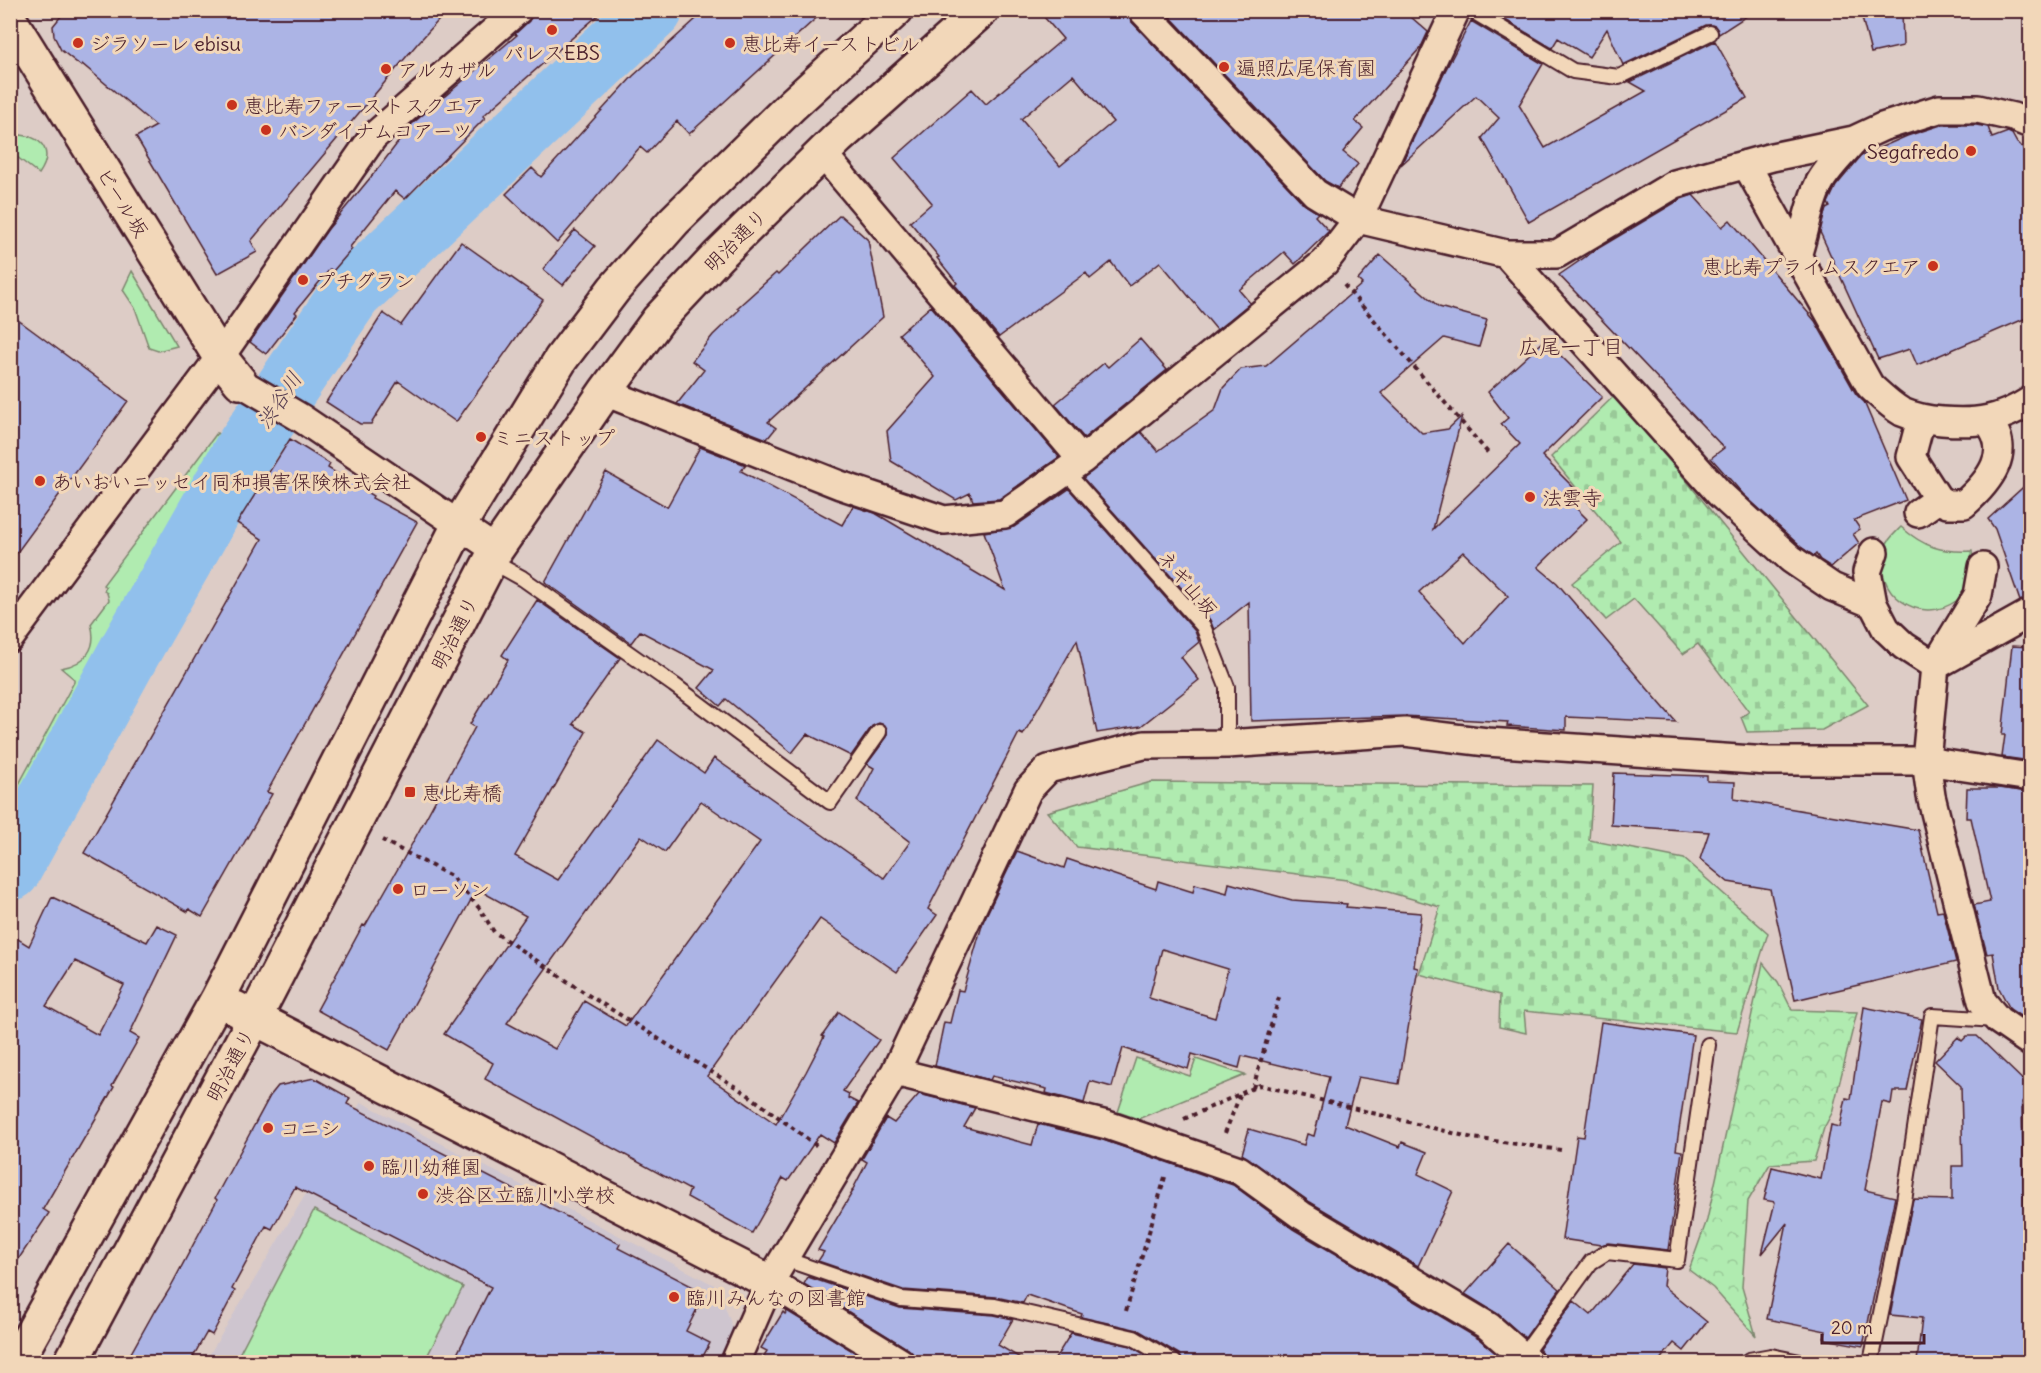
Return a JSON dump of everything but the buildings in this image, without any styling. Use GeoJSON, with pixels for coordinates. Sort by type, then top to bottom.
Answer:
{"type":"FeatureCollection","features":[{"type":"Feature","properties":{"kind":"main road"},"geometry":{"type":"LineString","coordinates":[[16,1362],[218,998],[459,525],[561,359],[614,289],[674,221],[783,113],[896,10]]}},
{"type":"Feature","properties":{"kind":"main road","name":"明治通り"},"geometry":{"type":"LineString","coordinates":[[71,1362],[254,1018],[494,555],[605,392],[658,320],[718,256],[823,154],[982,10]]}},
{"type":"Feature","properties":{"kind":"main road","name":"ビール坂"},"geometry":{"type":"LineString","coordinates":[[16,22],[66,111],[220,357],[240,382]]}},
{"type":"Feature","properties":{"kind":"main road"},"geometry":{"type":"LineString","coordinates":[[218,998],[254,1018],[778,1270]]}},
{"type":"Feature","properties":{"kind":"street"},"geometry":{"type":"LineString","coordinates":[[10,638],[220,357],[373,137],[518,10]]}},
{"type":"Feature","properties":{"kind":"street"},"geometry":{"type":"LineString","coordinates":[[1142,10],[1316,193],[1359,219],[1506,254],[1557,254],[1675,184],[1746,164],[1854,140],[1882,127],[1939,109],[1978,109],[2013,117],[2031,124]]}},
{"type":"Feature","properties":{"kind":"street"},"geometry":{"type":"LineString","coordinates":[[605,392],[840,485],[944,520],[1005,514],[1073,466],[1325,262],[1359,219],[1456,10]]}},
{"type":"Feature","properties":{"kind":"street"},"geometry":{"type":"LineString","coordinates":[[1797,256],[1820,183],[1854,140]]}},
{"type":"Feature","properties":{"kind":"street"},"geometry":{"type":"LineString","coordinates":[[823,154],[1073,466]]}},
{"type":"Feature","properties":{"kind":"street"},"geometry":{"type":"LineString","coordinates":[[1746,164],[1870,386],[1887,402],[1921,419],[1966,423],[1987,421],[2013,412],[2031,401]]}},
{"type":"Feature","properties":{"kind":"street"},"geometry":{"type":"LineString","coordinates":[[1506,254],[1720,494],[1791,559],[1832,587],[1873,604]]}},
{"type":"Feature","properties":{"kind":"street"},"geometry":{"type":"LineString","coordinates":[[240,382],[301,418],[459,525],[494,555]]}},
{"type":"Feature","properties":{"kind":"street"},"geometry":{"type":"LineString","coordinates":[[1921,419],[1911,457],[1941,509],[1964,504],[1981,489],[1994,472],[1999,450],[1994,429],[1987,421]]}},
{"type":"Feature","properties":{"kind":"street"},"geometry":{"type":"LineString","coordinates":[[1874,552],[1867,572],[1873,604],[1886,629],[1904,646],[1935,666]]}},
{"type":"Feature","properties":{"kind":"street"},"geometry":{"type":"LineString","coordinates":[[1983,567],[1978,595],[1935,666],[1926,761],[1931,796],[1982,1001],[1998,1020],[2031,1042]]}},
{"type":"Feature","properties":{"kind":"street"},"geometry":{"type":"LineString","coordinates":[[1935,666],[2031,613]]}},
{"type":"Feature","properties":{"kind":"street"},"geometry":{"type":"LineString","coordinates":[[735,1362],[778,1270],[895,1072],[1028,790],[1048,769],[1144,745],[1227,744],[1405,732],[1487,742],[1768,761],[1926,761],[2031,777]]}},
{"type":"Feature","properties":{"kind":"street"},"geometry":{"type":"LineString","coordinates":[[895,1072],[1107,1125],[1239,1170],[1301,1215],[1488,1326],[1525,1360]]}},
{"type":"Feature","properties":{"kind":"street"},"geometry":{"type":"LineString","coordinates":[[778,1270],[900,1362]]}},
{"type":"Feature","properties":{"kind":"lane"},"geometry":{"type":"LineString","coordinates":[[1471,10],[1573,71],[1619,77],[1710,33]]}},
{"type":"Feature","properties":{"kind":"lane","name":"ネギ山坂"},"geometry":{"type":"LineString","coordinates":[[1073,466],[1203,626],[1227,687],[1227,744]]}},
{"type":"Feature","properties":{"kind":"lane"},"geometry":{"type":"LineString","coordinates":[[494,555],[522,578],[664,679],[830,802],[879,732]]}},
{"type":"Feature","properties":{"kind":"lane"},"geometry":{"type":"LineString","coordinates":[[1871,1362],[1905,1201],[1932,1016],[1998,1020]]}},
{"type":"Feature","properties":{"kind":"lane"},"geometry":{"type":"LineString","coordinates":[[1525,1360],[1591,1262],[1607,1252],[1677,1260],[1708,1045]]}},
{"type":"Feature","properties":{"kind":"lane"},"geometry":{"type":"LineString","coordinates":[[778,1270],[901,1299],[995,1306],[1134,1338],[1174,1362]]}},
{"type":"Feature","properties":{"kind":"lane"},"geometry":{"type":"LineString","coordinates":[[1747,1362],[1771,1356],[1800,1362]]}},
{"type":"Feature","properties":{"kind":"path"},"geometry":{"type":"LineString","coordinates":[[1325,262],[1489,454]]}},
{"type":"Feature","properties":{"kind":"path"},"geometry":{"type":"LineString","coordinates":[[382,840],[451,876],[480,909],[494,932],[585,993],[747,1094],[841,1163]]}},
{"type":"Feature","properties":{"kind":"path"},"geometry":{"type":"LineString","coordinates":[[1253,1089],[1280,994]]}},
{"type":"Feature","properties":{"kind":"path"},"geometry":{"type":"LineString","coordinates":[[1119,1335],[1167,1146],[1168,1126],[1260,1085],[1473,1138],[1561,1150]]}},
{"type":"Feature","properties":{"kind":"path"},"geometry":{"type":"LineString","coordinates":[[1215,1162],[1240,1094]]}},
{"type":"Feature","properties":{"kind":"shaded area","name":"渋谷区立臨川小学校"},"geometry":{"type":"Polygon","coordinates":[[[361,1102],[718,1287],[733,1329],[719,1362],[205,1362],[361,1102]]]}},
{"type":"Feature","properties":{"kind":"green space"},"geometry":{"type":"Polygon","coordinates":[[[21,135],[36,140],[44,148],[45,160],[39,174],[17,157],[11,164],[11,136],[21,135]]]}},
{"type":"Feature","properties":{"kind":"green space"},"geometry":{"type":"Polygon","coordinates":[[[132,271],[177,346],[158,351],[149,348],[135,308],[123,290],[132,271]]]}},
{"type":"Feature","properties":{"kind":"green space"},"geometry":{"type":"Polygon","coordinates":[[[1614,396],[1685,479],[1868,705],[1822,730],[1747,732],[1741,717],[1749,712],[1698,644],[1683,654],[1634,599],[1606,620],[1572,583],[1621,542],[1551,457],[1614,396]]]}},
{"type":"Feature","properties":{"kind":"green space"},"geometry":{"type":"Polygon","coordinates":[[[217,433],[221,437],[11,813],[11,799],[74,682],[74,679],[61,668],[83,659],[91,648],[93,633],[91,624],[109,600],[104,591],[106,587],[103,585],[217,433]]]}},
{"type":"Feature","properties":{"kind":"green space"},"geometry":{"type":"Polygon","coordinates":[[[1901,527],[1926,544],[1942,550],[1972,551],[1972,579],[1962,596],[1956,601],[1942,608],[1927,610],[1901,601],[1891,591],[1882,565],[1884,549],[1901,527]]]}},
{"type":"Feature","properties":{"kind":"green space"},"geometry":{"type":"Polygon","coordinates":[[[1151,782],[1593,786],[1589,840],[1684,859],[1768,933],[1737,1032],[1524,1011],[1526,1033],[1499,1027],[1500,995],[1419,974],[1440,907],[1347,880],[1077,847],[1047,812],[1151,782]]]}},
{"type":"Feature","properties":{"kind":"green space"},"geometry":{"type":"Polygon","coordinates":[[[1763,963],[1778,982],[1792,1010],[1857,1012],[1832,1113],[1824,1128],[1814,1161],[1770,1164],[1748,1201],[1742,1287],[1756,1336],[1713,1288],[1689,1270],[1707,1220],[1763,963]]]}},
{"type":"Feature","properties":{"kind":"green space"},"geometry":{"type":"Polygon","coordinates":[[[1136,1058],[1190,1076],[1196,1059],[1245,1075],[1138,1119],[1118,1112],[1136,1058]]]}},
{"type":"Feature","properties":{"kind":"green space"},"geometry":{"type":"Polygon","coordinates":[[[314,1210],[463,1287],[424,1362],[235,1362],[314,1210]]]}},
{"type":"Feature","properties":{"kind":"waterway","name":"渋谷川"},"geometry":{"type":"LineString","coordinates":[[10,870],[131,649],[244,451],[351,293],[652,10]]}},
{"type":"Feature","properties":{"kind":"place","name":"パレスEBS"},"geometry":{"type":"Point","coordinates":[552,30]}},
{"type":"Feature","properties":{"kind":"place","name":"ジラソーレ ebisu"},"geometry":{"type":"Point","coordinates":[78,43]}},
{"type":"Feature","properties":{"kind":"place","name":"恵比寿イーストビル"},"geometry":{"type":"Point","coordinates":[730,43]}},
{"type":"Feature","properties":{"kind":"place","name":"遍照広尾保育園"},"geometry":{"type":"Point","coordinates":[1224,67]}},
{"type":"Feature","properties":{"kind":"place","name":"アルカザル"},"geometry":{"type":"Point","coordinates":[386,69]}},
{"type":"Feature","properties":{"kind":"place","name":"恵比寿ファーストスクエア"},"geometry":{"type":"Point","coordinates":[232,105]}},
{"type":"Feature","properties":{"kind":"place","name":"バンダイナムコアーツ"},"geometry":{"type":"Point","coordinates":[266,130]}},
{"type":"Feature","properties":{"kind":"place","name":"Segafredo"},"geometry":{"type":"Point","coordinates":[1971,151]}},
{"type":"Feature","properties":{"kind":"place","name":"恵比寿プライムスクエア"},"geometry":{"type":"Point","coordinates":[1933,266]}},
{"type":"Feature","properties":{"kind":"place","name":"プチグラン"},"geometry":{"type":"Point","coordinates":[303,280]}},
{"type":"Feature","properties":{"kind":"place","name":"ミニストップ"},"geometry":{"type":"Point","coordinates":[481,437]}},
{"type":"Feature","properties":{"kind":"place","name":"あいおいニッセイ同和損害保険株式会社"},"geometry":{"type":"Point","coordinates":[40,481]}},
{"type":"Feature","properties":{"kind":"place","name":"法雲寺"},"geometry":{"type":"Point","coordinates":[1530,497]}},
{"type":"Feature","properties":{"kind":"place","name":"恵比寿橋"},"geometry":{"type":"Point","coordinates":[410,792]}},
{"type":"Feature","properties":{"kind":"place","name":"ローソン"},"geometry":{"type":"Point","coordinates":[398,889]}},
{"type":"Feature","properties":{"kind":"place","name":"コニシ"},"geometry":{"type":"Point","coordinates":[268,1128]}},
{"type":"Feature","properties":{"kind":"place","name":"臨川幼稚園"},"geometry":{"type":"Point","coordinates":[369,1166]}},
{"type":"Feature","properties":{"kind":"place","name":"渋谷区立臨川小学校"},"geometry":{"type":"Point","coordinates":[423,1194]}},
{"type":"Feature","properties":{"kind":"place","name":"臨川みんなの図書館"},"geometry":{"type":"Point","coordinates":[674,1297]}},
{"type":"Feature","properties":{"kind":"district","name":"広尾一丁目"},"geometry":{"type":"Point","coordinates":[1571,346]}}]}
